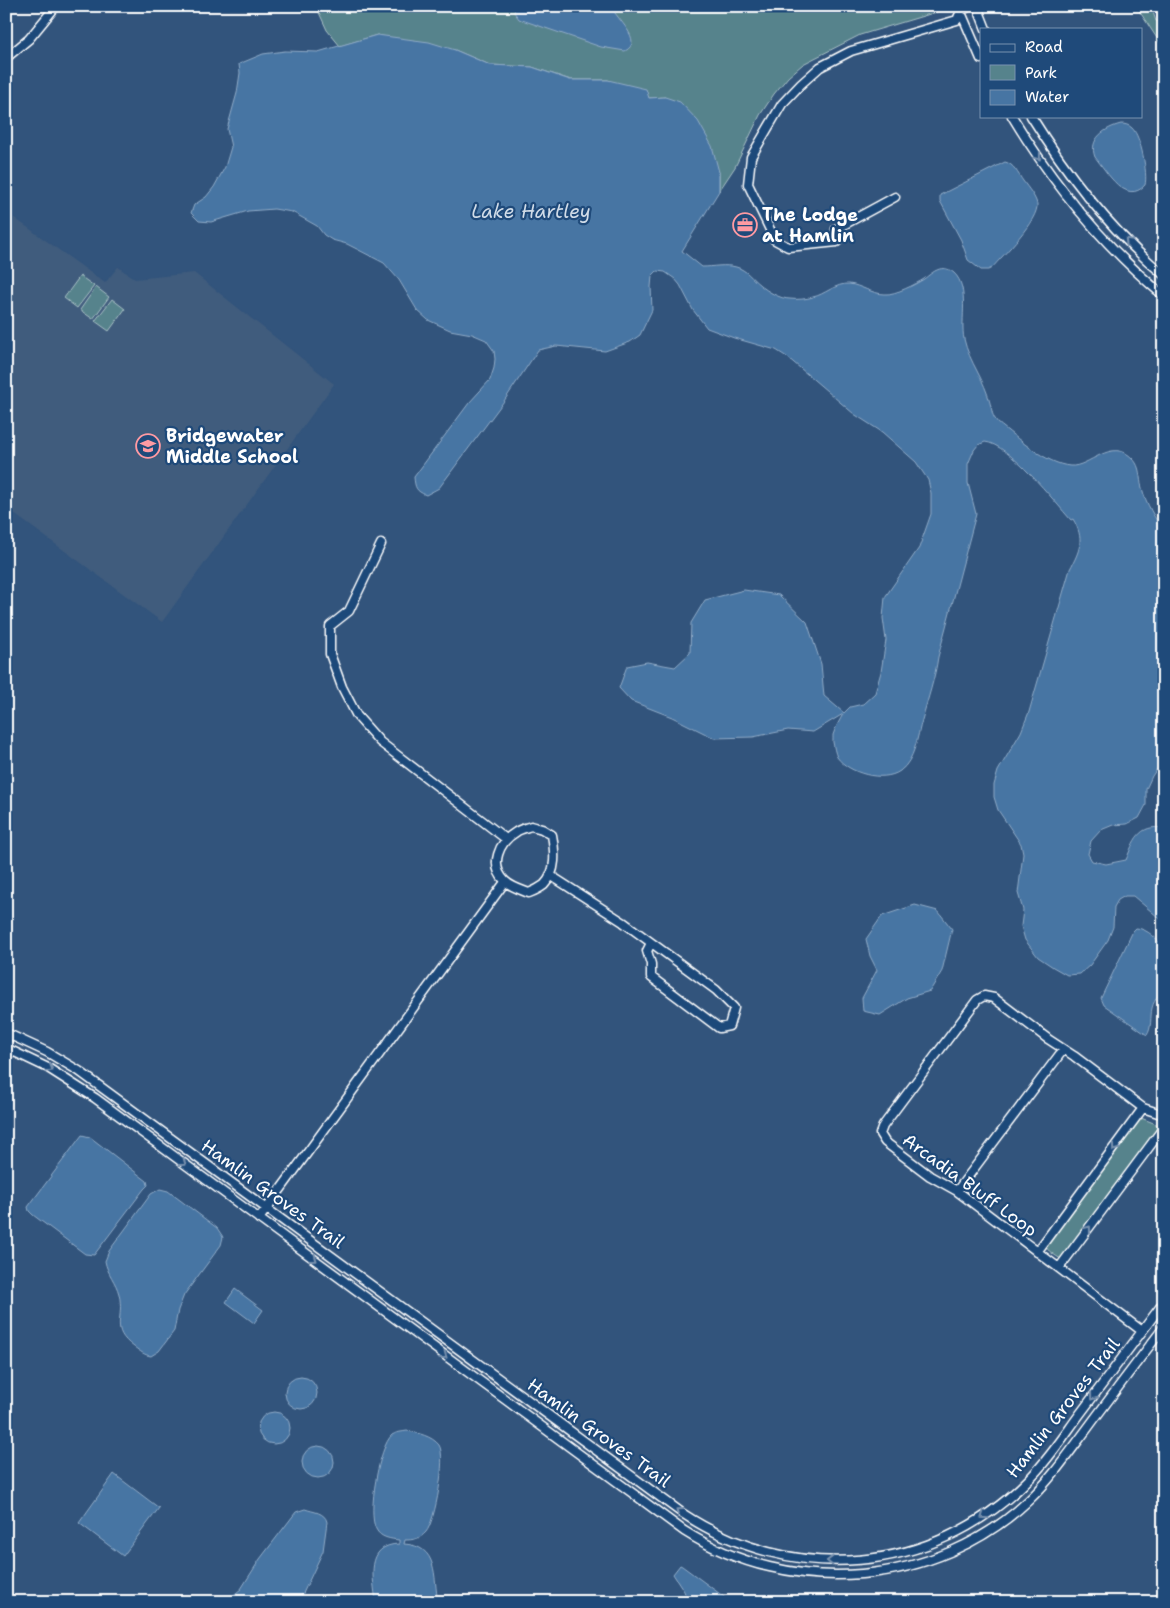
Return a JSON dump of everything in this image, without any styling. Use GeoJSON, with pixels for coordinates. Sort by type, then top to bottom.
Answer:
{"type":"FeatureCollection","features":[{"type":"Feature","properties":{"kind":"street"},"geometry":{"type":"LineString","coordinates":[[6,58],[29,39],[56,6]]}},
{"type":"Feature","properties":{"kind":"street"},"geometry":{"type":"LineString","coordinates":[[960,9],[970,6]]}},
{"type":"Feature","properties":{"kind":"street"},"geometry":{"type":"LineString","coordinates":[[977,6],[986,28]]}},
{"type":"Feature","properties":{"kind":"street"},"geometry":{"type":"LineString","coordinates":[[960,9],[980,57]]}},
{"type":"Feature","properties":{"kind":"street"},"geometry":{"type":"LineString","coordinates":[[895,197],[836,229],[837,242],[788,247],[775,240],[748,184],[751,157],[782,104],[820,67],[851,51],[957,20],[960,9]]}},
{"type":"Feature","properties":{"kind":"street"},"geometry":{"type":"LineString","coordinates":[[1013,118],[1032,150],[1068,199],[1111,247],[1164,296]]}},
{"type":"Feature","properties":{"kind":"street"},"geometry":{"type":"LineString","coordinates":[[1032,118],[1081,189],[1123,236],[1164,275]]}},
{"type":"Feature","properties":{"kind":"street"},"geometry":{"type":"LineString","coordinates":[[381,544],[349,611],[330,626],[330,654],[342,687],[357,716],[380,742],[506,839]]}},
{"type":"Feature","properties":{"kind":"street"},"geometry":{"type":"LineString","coordinates":[[531,826],[542,829],[552,835],[555,854],[550,874],[543,886],[529,893],[506,882],[496,870],[496,856],[506,839],[517,831],[531,826]]}},
{"type":"Feature","properties":{"kind":"street"},"geometry":{"type":"LineString","coordinates":[[550,874],[623,922],[716,990],[734,1008],[729,1026],[719,1028],[651,977],[647,951],[651,943]]}},
{"type":"Feature","properties":{"kind":"street"},"geometry":{"type":"LineString","coordinates":[[259,1219],[506,882]]}},
{"type":"Feature","properties":{"kind":"street","name":"Arcadia Bluff Loop"},"geometry":{"type":"LineString","coordinates":[[1142,1331],[957,1191],[930,1176],[885,1142],[880,1134],[883,1126],[977,1000],[984,996],[994,998],[1143,1108],[1164,1115]]}},
{"type":"Feature","properties":{"kind":"street","name":"Hamlin Groves Trail"},"geometry":{"type":"LineString","coordinates":[[6,1033],[39,1047],[79,1071],[694,1521],[722,1536],[752,1548],[785,1556],[827,1561],[864,1560],[903,1553],[942,1540],[993,1510],[1018,1490],[1050,1455],[1164,1302]]}},
{"type":"Feature","properties":{"kind":"street","name":"Hamlin Groves Trail"},"geometry":{"type":"LineString","coordinates":[[6,1048],[48,1068],[71,1082],[698,1540],[751,1563],[787,1571],[835,1576],[882,1572],[912,1565],[943,1554],[973,1540],[1006,1520],[1032,1497],[1060,1465],[1164,1327]]}},
{"type":"Feature","properties":{"kind":"street"},"geometry":{"type":"LineString","coordinates":[[957,1191],[1063,1050]]}},
{"type":"Feature","properties":{"kind":"street"},"geometry":{"type":"LineString","coordinates":[[71,1082],[79,1071]]}},
{"type":"Feature","properties":{"kind":"street"},"geometry":{"type":"LineString","coordinates":[[1038,1252],[1143,1108]]}},
{"type":"Feature","properties":{"kind":"street"},"geometry":{"type":"LineString","coordinates":[[1059,1268],[1164,1127]]}},
{"type":"Feature","properties":{"kind":"street"},"geometry":{"type":"LineString","coordinates":[[611,1478],[620,1467]]}},
{"type":"Feature","properties":{"kind":"shaded area","name":"Bridgewater Middle School"},"geometry":{"type":"Polygon","coordinates":[[[6,212],[105,283],[118,267],[135,279],[194,273],[334,384],[162,622],[6,508],[6,212]]]}},
{"type":"Feature","properties":{"kind":"green space"},"geometry":{"type":"Polygon","coordinates":[[[316,6],[938,6],[940,11],[860,35],[803,64],[788,77],[760,115],[735,167],[719,191],[719,172],[665,97],[649,98],[608,80],[571,80],[532,67],[490,65],[455,50],[377,35],[340,46],[327,30],[316,6]]]}},
{"type":"Feature","properties":{"kind":"green space"},"geometry":{"type":"Polygon","coordinates":[[[1136,6],[1153,6],[1152,9],[1156,21],[1164,23],[1164,49],[1136,6]]]}},
{"type":"Feature","properties":{"kind":"green space"},"geometry":{"type":"Polygon","coordinates":[[[80,276],[94,286],[77,308],[64,298],[80,276]]]}},
{"type":"Feature","properties":{"kind":"green space"},"geometry":{"type":"Polygon","coordinates":[[[96,287],[109,297],[93,319],[80,310],[96,287]]]}},
{"type":"Feature","properties":{"kind":"green space"},"geometry":{"type":"Polygon","coordinates":[[[112,299],[125,309],[109,331],[95,321],[112,299]]]}},
{"type":"Feature","properties":{"kind":"green space"},"geometry":{"type":"Polygon","coordinates":[[[1141,1118],[1161,1126],[1061,1259],[1050,1252],[1046,1246],[1141,1118]]]}},
{"type":"Feature","properties":{"kind":"water"},"geometry":{"type":"Polygon","coordinates":[[[516,6],[611,6],[631,36],[632,42],[625,51],[601,47],[519,19],[514,12],[516,6]]]}},
{"type":"Feature","properties":{"kind":"water","name":"Lake Hartley"},"geometry":{"type":"Polygon","coordinates":[[[377,35],[429,42],[455,50],[490,65],[532,67],[570,80],[608,80],[646,89],[649,98],[665,97],[680,102],[698,121],[712,146],[719,172],[719,191],[682,251],[702,267],[732,266],[740,268],[763,287],[786,299],[817,296],[844,284],[880,294],[889,294],[911,286],[938,270],[950,270],[959,279],[962,287],[964,304],[963,331],[966,347],[985,387],[993,415],[998,423],[1041,455],[1061,464],[1077,465],[1109,452],[1117,451],[1125,453],[1136,462],[1146,500],[1164,532],[1164,759],[1152,776],[1146,789],[1146,805],[1139,818],[1127,824],[1113,825],[1101,830],[1091,841],[1088,854],[1092,861],[1106,864],[1126,860],[1138,835],[1155,827],[1164,828],[1164,922],[1133,896],[1125,896],[1118,900],[1114,907],[1113,927],[1108,940],[1090,965],[1080,974],[1067,975],[1053,967],[1038,957],[1025,940],[1021,926],[1023,910],[1018,893],[1023,854],[1021,844],[998,810],[994,797],[994,785],[998,771],[1021,732],[1029,712],[1070,569],[1079,550],[1080,539],[1073,519],[1071,520],[1031,475],[1006,452],[995,445],[985,442],[978,445],[968,464],[968,483],[976,514],[915,748],[909,761],[900,771],[885,776],[857,772],[842,763],[837,757],[833,735],[843,714],[813,732],[788,730],[753,737],[714,738],[672,717],[631,701],[619,688],[627,666],[647,662],[675,667],[690,653],[691,623],[705,600],[744,590],[779,595],[807,622],[821,664],[824,696],[844,713],[850,707],[863,704],[875,693],[881,672],[886,640],[883,618],[885,597],[919,548],[931,514],[931,493],[928,480],[916,462],[882,432],[854,414],[787,357],[776,350],[707,328],[693,310],[680,285],[665,272],[657,271],[652,276],[652,310],[640,335],[630,342],[605,351],[556,346],[538,350],[504,401],[439,488],[426,495],[418,490],[414,477],[469,403],[490,380],[495,359],[494,351],[486,340],[472,334],[450,330],[428,320],[417,310],[399,280],[384,263],[347,244],[332,240],[324,235],[317,226],[292,212],[274,209],[248,211],[211,222],[199,221],[191,213],[194,205],[206,197],[214,187],[225,167],[231,147],[227,129],[237,93],[240,73],[239,64],[263,54],[285,51],[318,52],[377,35]]]}},
{"type":"Feature","properties":{"kind":"water"},"geometry":{"type":"Polygon","coordinates":[[[1121,124],[1127,125],[1135,132],[1145,164],[1145,185],[1131,192],[1124,189],[1111,178],[1095,157],[1093,151],[1099,135],[1109,128],[1121,124]]]}},
{"type":"Feature","properties":{"kind":"water"},"geometry":{"type":"Polygon","coordinates":[[[1005,162],[1013,167],[1033,195],[1037,204],[1036,211],[1027,228],[992,268],[981,270],[968,260],[961,240],[940,201],[940,195],[1005,162]]]}},
{"type":"Feature","properties":{"kind":"water"},"geometry":{"type":"Polygon","coordinates":[[[915,905],[938,911],[952,929],[942,971],[930,991],[907,998],[880,1015],[863,1011],[862,998],[877,970],[870,956],[866,939],[882,916],[915,905]]]}},
{"type":"Feature","properties":{"kind":"water"},"geometry":{"type":"Polygon","coordinates":[[[1136,928],[1148,932],[1156,938],[1163,949],[1164,956],[1164,984],[1151,1011],[1150,1029],[1147,1035],[1104,1005],[1101,998],[1136,928]]]}},
{"type":"Feature","properties":{"kind":"water"},"geometry":{"type":"Polygon","coordinates":[[[82,1135],[90,1137],[147,1181],[148,1185],[94,1255],[85,1254],[33,1215],[28,1207],[82,1135]]]}},
{"type":"Feature","properties":{"kind":"water"},"geometry":{"type":"Polygon","coordinates":[[[160,1189],[168,1191],[217,1228],[223,1237],[221,1245],[184,1295],[178,1310],[174,1331],[159,1351],[151,1356],[144,1354],[134,1347],[122,1335],[119,1323],[119,1294],[105,1261],[109,1251],[151,1194],[160,1189]]]}},
{"type":"Feature","properties":{"kind":"water"},"geometry":{"type":"Polygon","coordinates":[[[235,1289],[263,1310],[254,1323],[226,1302],[235,1289]]]}},
{"type":"Feature","properties":{"kind":"water"},"geometry":{"type":"Polygon","coordinates":[[[301,1377],[307,1378],[312,1382],[316,1387],[316,1399],[312,1404],[307,1408],[301,1409],[295,1408],[290,1404],[286,1399],[285,1393],[286,1387],[290,1382],[295,1378],[301,1377]]]}},
{"type":"Feature","properties":{"kind":"water"},"geometry":{"type":"Polygon","coordinates":[[[274,1412],[280,1413],[285,1417],[289,1422],[289,1434],[285,1439],[280,1443],[274,1444],[268,1443],[263,1439],[259,1434],[258,1428],[259,1422],[263,1417],[268,1413],[274,1412]]]}},
{"type":"Feature","properties":{"kind":"water"},"geometry":{"type":"Polygon","coordinates":[[[407,1431],[433,1439],[439,1445],[441,1452],[442,1462],[439,1489],[429,1526],[426,1532],[419,1538],[405,1540],[404,1544],[415,1546],[429,1556],[434,1573],[438,1602],[376,1602],[373,1573],[376,1556],[388,1546],[399,1544],[399,1540],[383,1536],[376,1529],[373,1510],[376,1480],[387,1442],[392,1435],[407,1431]]]}},
{"type":"Feature","properties":{"kind":"water"},"geometry":{"type":"Polygon","coordinates":[[[318,1446],[324,1447],[329,1451],[333,1456],[333,1468],[329,1473],[324,1477],[318,1478],[312,1477],[307,1473],[303,1468],[302,1462],[303,1456],[307,1451],[312,1447],[318,1446]]]}},
{"type":"Feature","properties":{"kind":"water"},"geometry":{"type":"Polygon","coordinates":[[[114,1474],[159,1508],[123,1556],[79,1523],[114,1474]]]}},
{"type":"Feature","properties":{"kind":"water"},"geometry":{"type":"Polygon","coordinates":[[[305,1509],[321,1514],[327,1522],[323,1551],[299,1602],[225,1602],[241,1589],[260,1559],[296,1512],[305,1509]]]}},
{"type":"Feature","properties":{"kind":"water"},"geometry":{"type":"Polygon","coordinates":[[[680,1565],[731,1602],[688,1602],[684,1591],[673,1574],[680,1565]]]}},
{"type":"Feature","properties":{"kind":"place","name":"The Lodge at Hamlin"},"geometry":{"type":"Point","coordinates":[745,225]}},
{"type":"Feature","properties":{"kind":"place","name":"Bridgewater Middle School"},"geometry":{"type":"Point","coordinates":[148,446]}}]}
